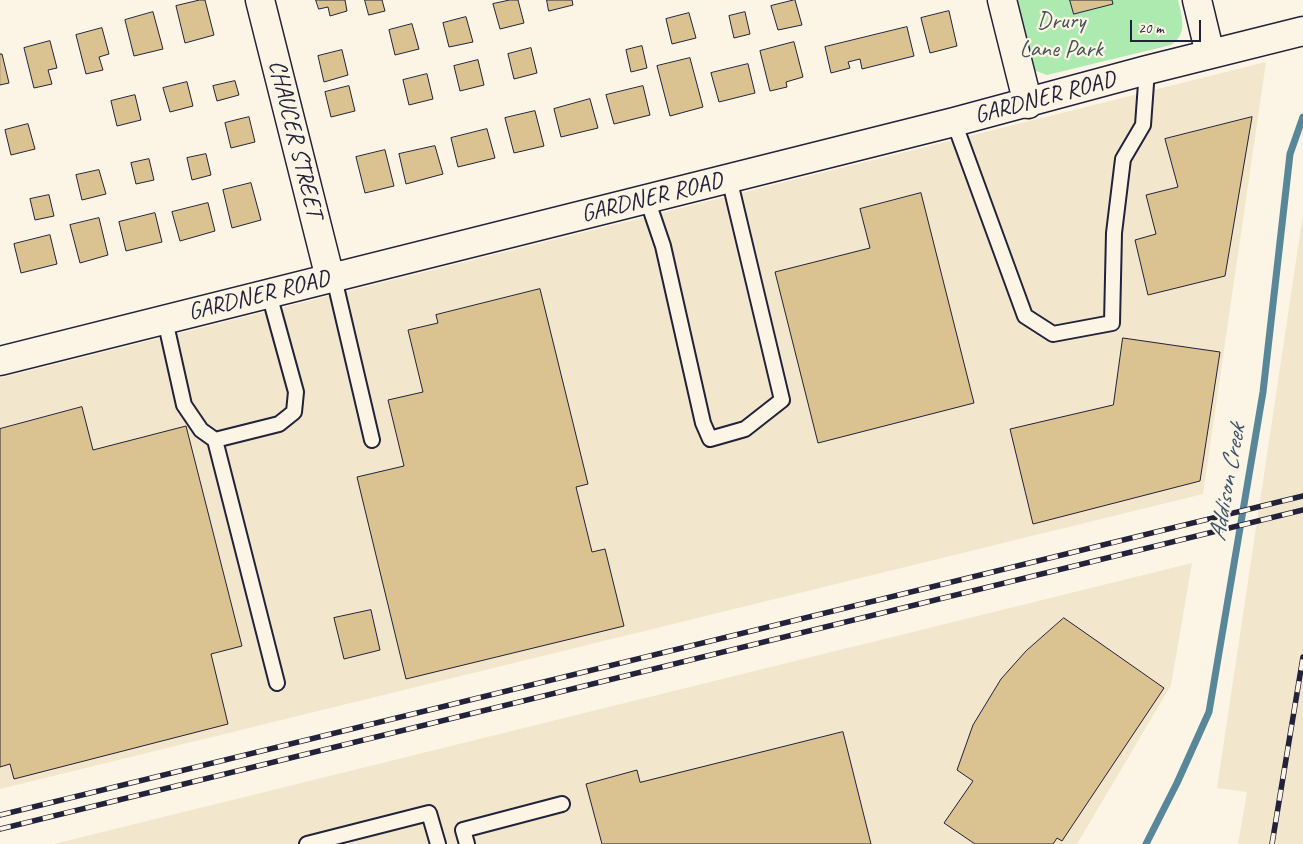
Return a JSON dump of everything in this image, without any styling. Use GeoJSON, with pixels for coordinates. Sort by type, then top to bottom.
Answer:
{"type":"FeatureCollection","features":[{"type":"Feature","properties":{"kind":"street","name":"CHAUCER STREET"},"geometry":{"type":"LineString","coordinates":[[260,0],[332,278]]}},
{"type":"Feature","properties":{"kind":"street"},"geometry":{"type":"LineString","coordinates":[[1002,0],[1028,104]]}},
{"type":"Feature","properties":{"kind":"street"},"geometry":{"type":"LineString","coordinates":[[1197,0],[1210,54]]}},
{"type":"Feature","properties":{"kind":"street","name":"GARDNER ROAD"},"geometry":{"type":"LineString","coordinates":[[0,361],[1028,104],[1147,70],[1303,31]]}},
{"type":"Feature","properties":{"kind":"lane"},"geometry":{"type":"LineString","coordinates":[[954,122],[1025,316],[1054,334],[1112,323],[1114,234],[1123,159],[1143,125],[1147,70]]}},
{"type":"Feature","properties":{"kind":"lane"},"geometry":{"type":"LineString","coordinates":[[647,199],[663,246],[701,414],[710,439],[745,429],[782,400],[729,178]]}},
{"type":"Feature","properties":{"kind":"lane"},"geometry":{"type":"LineString","coordinates":[[332,278],[372,440]]}},
{"type":"Feature","properties":{"kind":"lane"},"geometry":{"type":"LineString","coordinates":[[215,440],[279,424],[294,412],[296,392],[269,294]]}},
{"type":"Feature","properties":{"kind":"lane"},"geometry":{"type":"LineString","coordinates":[[165,320],[184,405],[201,430],[215,440],[277,683]]}},
{"type":"Feature","properties":{"kind":"lane"},"geometry":{"type":"LineString","coordinates":[[467,844],[463,830],[562,804]]}},
{"type":"Feature","properties":{"kind":"lane"},"geometry":{"type":"LineString","coordinates":[[307,844],[429,813],[438,844]]}},
{"type":"Feature","properties":{"kind":"shaded area"},"geometry":{"type":"Polygon","coordinates":[[[1266,62],[1203,494],[0,789],[0,378],[1266,62]]]}},
{"type":"Feature","properties":{"kind":"shaded area"},"geometry":{"type":"Polygon","coordinates":[[[1303,214],[1303,844],[1238,844],[1247,792],[1217,788],[1303,214]]]}},
{"type":"Feature","properties":{"kind":"shaded area"},"geometry":{"type":"Polygon","coordinates":[[[1192,563],[1171,685],[1077,844],[54,844],[1192,563]]]}},
{"type":"Feature","properties":{"kind":"green space","name":"Drury Lane Park"},"geometry":{"type":"Polygon","coordinates":[[[1018,0],[1178,0],[1182,30],[1180,36],[1171,45],[1047,75],[1036,71],[1029,61],[1018,0]]]}},
{"type":"Feature","properties":{"kind":"building"},"geometry":{"type":"Polygon","coordinates":[[[205,0],[214,35],[185,43],[176,6],[205,0]]]}},
{"type":"Feature","properties":{"kind":"building"},"geometry":{"type":"Polygon","coordinates":[[[316,0],[345,0],[347,11],[330,16],[328,7],[319,9],[316,0]]]}},
{"type":"Feature","properties":{"kind":"building"},"geometry":{"type":"Polygon","coordinates":[[[365,0],[382,0],[385,11],[369,15],[365,0]]]}},
{"type":"Feature","properties":{"kind":"building"},"geometry":{"type":"Polygon","coordinates":[[[518,0],[524,23],[500,29],[493,4],[518,0]]]}},
{"type":"Feature","properties":{"kind":"building"},"geometry":{"type":"Polygon","coordinates":[[[547,0],[572,0],[573,5],[549,11],[547,0]]]}},
{"type":"Feature","properties":{"kind":"building"},"geometry":{"type":"Polygon","coordinates":[[[795,0],[802,25],[778,30],[771,6],[795,0]]]}},
{"type":"Feature","properties":{"kind":"building"},"geometry":{"type":"Polygon","coordinates":[[[1070,0],[1112,0],[1113,4],[1074,14],[1070,0]]]}},
{"type":"Feature","properties":{"kind":"building"},"geometry":{"type":"Polygon","coordinates":[[[949,11],[957,46],[930,53],[921,18],[949,11]]]}},
{"type":"Feature","properties":{"kind":"building"},"geometry":{"type":"Polygon","coordinates":[[[153,12],[163,49],[134,56],[125,20],[153,12]]]}},
{"type":"Feature","properties":{"kind":"building"},"geometry":{"type":"Polygon","coordinates":[[[745,12],[750,34],[734,38],[729,16],[745,12]]]}},
{"type":"Feature","properties":{"kind":"building"},"geometry":{"type":"Polygon","coordinates":[[[689,13],[696,38],[672,44],[666,19],[689,13]]]}},
{"type":"Feature","properties":{"kind":"building"},"geometry":{"type":"Polygon","coordinates":[[[466,17],[473,42],[449,47],[443,23],[466,17]]]}},
{"type":"Feature","properties":{"kind":"building"},"geometry":{"type":"Polygon","coordinates":[[[412,24],[419,49],[395,55],[389,30],[412,24]]]}},
{"type":"Feature","properties":{"kind":"building"},"geometry":{"type":"Polygon","coordinates":[[[907,27],[914,56],[862,69],[860,59],[848,62],[850,68],[831,73],[825,47],[907,27]]]}},
{"type":"Feature","properties":{"kind":"building"},"geometry":{"type":"Polygon","coordinates":[[[102,28],[109,54],[99,57],[103,70],[86,74],[76,35],[102,28]]]}},
{"type":"Feature","properties":{"kind":"building"},"geometry":{"type":"Polygon","coordinates":[[[50,41],[57,68],[48,70],[52,84],[34,88],[24,48],[50,41]]]}},
{"type":"Feature","properties":{"kind":"building"},"geometry":{"type":"Polygon","coordinates":[[[794,42],[803,77],[786,82],[787,87],[770,91],[760,51],[794,42]]]}},
{"type":"Feature","properties":{"kind":"building"},"geometry":{"type":"Polygon","coordinates":[[[642,46],[647,68],[631,72],[626,50],[642,46]]]}},
{"type":"Feature","properties":{"kind":"building"},"geometry":{"type":"Polygon","coordinates":[[[531,48],[537,73],[514,79],[508,54],[531,48]]]}},
{"type":"Feature","properties":{"kind":"building"},"geometry":{"type":"Polygon","coordinates":[[[342,50],[348,75],[324,82],[318,56],[342,50]]]}},
{"type":"Feature","properties":{"kind":"building"},"geometry":{"type":"Polygon","coordinates":[[[0,54],[2,54],[9,83],[0,85],[0,54]]]}},
{"type":"Feature","properties":{"kind":"building"},"geometry":{"type":"Polygon","coordinates":[[[690,58],[703,107],[670,116],[657,66],[690,58]]]}},
{"type":"Feature","properties":{"kind":"building"},"geometry":{"type":"Polygon","coordinates":[[[478,60],[484,85],[460,91],[454,66],[478,60]]]}},
{"type":"Feature","properties":{"kind":"building"},"geometry":{"type":"Polygon","coordinates":[[[748,64],[755,93],[719,102],[711,73],[748,64]]]}},
{"type":"Feature","properties":{"kind":"building"},"geometry":{"type":"Polygon","coordinates":[[[427,74],[433,99],[409,105],[403,80],[427,74]]]}},
{"type":"Feature","properties":{"kind":"building"},"geometry":{"type":"Polygon","coordinates":[[[235,81],[239,95],[217,101],[213,86],[235,81]]]}},
{"type":"Feature","properties":{"kind":"building"},"geometry":{"type":"Polygon","coordinates":[[[187,82],[193,106],[170,112],[163,88],[187,82]]]}},
{"type":"Feature","properties":{"kind":"building"},"geometry":{"type":"Polygon","coordinates":[[[349,86],[355,111],[331,117],[325,92],[349,86]]]}},
{"type":"Feature","properties":{"kind":"building"},"geometry":{"type":"Polygon","coordinates":[[[643,86],[650,115],[614,124],[606,95],[643,86]]]}},
{"type":"Feature","properties":{"kind":"building"},"geometry":{"type":"Polygon","coordinates":[[[135,95],[141,120],[117,126],[111,101],[135,95]]]}},
{"type":"Feature","properties":{"kind":"building"},"geometry":{"type":"Polygon","coordinates":[[[590,99],[598,128],[561,137],[554,109],[590,99]]]}},
{"type":"Feature","properties":{"kind":"building"},"geometry":{"type":"Polygon","coordinates":[[[535,111],[544,146],[514,153],[505,118],[535,111]]]}},
{"type":"Feature","properties":{"kind":"building"},"geometry":{"type":"Polygon","coordinates":[[[249,117],[255,142],[231,148],[225,123],[249,117]]]}},
{"type":"Feature","properties":{"kind":"building"},"geometry":{"type":"Polygon","coordinates":[[[1252,117],[1225,276],[1148,295],[1135,240],[1156,234],[1146,195],[1178,187],[1165,139],[1252,117]]]}},
{"type":"Feature","properties":{"kind":"building"},"geometry":{"type":"Polygon","coordinates":[[[28,124],[35,149],[11,155],[5,130],[28,124]]]}},
{"type":"Feature","properties":{"kind":"building"},"geometry":{"type":"Polygon","coordinates":[[[487,129],[495,158],[458,167],[451,138],[487,129]]]}},
{"type":"Feature","properties":{"kind":"building"},"geometry":{"type":"Polygon","coordinates":[[[435,146],[443,174],[406,184],[399,154],[435,146]]]}},
{"type":"Feature","properties":{"kind":"building"},"geometry":{"type":"Polygon","coordinates":[[[385,150],[394,186],[365,193],[356,157],[385,150]]]}},
{"type":"Feature","properties":{"kind":"building"},"geometry":{"type":"Polygon","coordinates":[[[206,154],[211,175],[192,180],[187,158],[206,154]]]}},
{"type":"Feature","properties":{"kind":"building"},"geometry":{"type":"Polygon","coordinates":[[[149,159],[154,180],[136,184],[131,163],[149,159]]]}},
{"type":"Feature","properties":{"kind":"building"},"geometry":{"type":"Polygon","coordinates":[[[99,170],[106,194],[82,200],[76,175],[99,170]]]}},
{"type":"Feature","properties":{"kind":"building"},"geometry":{"type":"Polygon","coordinates":[[[251,183],[261,220],[232,228],[223,190],[251,183]]]}},
{"type":"Feature","properties":{"kind":"building"},"geometry":{"type":"Polygon","coordinates":[[[921,193],[974,403],[818,443],[775,272],[870,248],[860,209],[921,193]]]}},
{"type":"Feature","properties":{"kind":"building"},"geometry":{"type":"Polygon","coordinates":[[[49,195],[54,216],[35,220],[30,199],[49,195]]]}},
{"type":"Feature","properties":{"kind":"building"},"geometry":{"type":"Polygon","coordinates":[[[208,203],[215,231],[180,241],[172,212],[208,203]]]}},
{"type":"Feature","properties":{"kind":"building"},"geometry":{"type":"Polygon","coordinates":[[[155,213],[162,242],[126,251],[119,222],[155,213]]]}},
{"type":"Feature","properties":{"kind":"building"},"geometry":{"type":"Polygon","coordinates":[[[99,218],[108,255],[80,263],[70,225],[99,218]]]}},
{"type":"Feature","properties":{"kind":"building"},"geometry":{"type":"Polygon","coordinates":[[[50,235],[57,264],[21,273],[14,244],[50,235]]]}},
{"type":"Feature","properties":{"kind":"building"},"geometry":{"type":"Polygon","coordinates":[[[540,289],[588,484],[576,487],[592,552],[605,549],[624,626],[406,679],[357,477],[404,466],[388,400],[423,392],[408,330],[438,323],[436,315],[540,289]]]}},
{"type":"Feature","properties":{"kind":"building"},"geometry":{"type":"Polygon","coordinates":[[[1123,338],[1220,352],[1200,481],[1033,524],[1010,429],[1113,405],[1123,338]]]}},
{"type":"Feature","properties":{"kind":"building"},"geometry":{"type":"Polygon","coordinates":[[[82,407],[93,450],[186,426],[242,646],[211,654],[228,724],[14,779],[10,764],[0,767],[0,429],[82,407]]]}},
{"type":"Feature","properties":{"kind":"building"},"geometry":{"type":"Polygon","coordinates":[[[371,610],[380,650],[344,659],[334,618],[371,610]]]}},
{"type":"Feature","properties":{"kind":"building"},"geometry":{"type":"Polygon","coordinates":[[[1064,618],[1164,688],[1062,841],[1057,838],[1053,844],[975,844],[944,823],[973,781],[957,770],[973,725],[1001,679],[1026,651],[1064,618]]]}},
{"type":"Feature","properties":{"kind":"building"},"geometry":{"type":"Polygon","coordinates":[[[843,732],[871,844],[602,844],[586,784],[637,770],[640,782],[843,732]]]}},
{"type":"Feature","properties":{"kind":"waterway","name":"Addison Creek"},"geometry":{"type":"LineString","coordinates":[[1146,844],[1177,783],[1209,712],[1263,392],[1290,154],[1303,117]]}},
{"type":"Feature","properties":{"kind":"railway"},"geometry":{"type":"LineString","coordinates":[[0,815],[1303,496]]}},
{"type":"Feature","properties":{"kind":"railway"},"geometry":{"type":"LineString","coordinates":[[0,829],[1303,510]]}},
{"type":"Feature","properties":{"kind":"railway"},"geometry":{"type":"LineString","coordinates":[[1272,844],[1303,657]]}}]}
